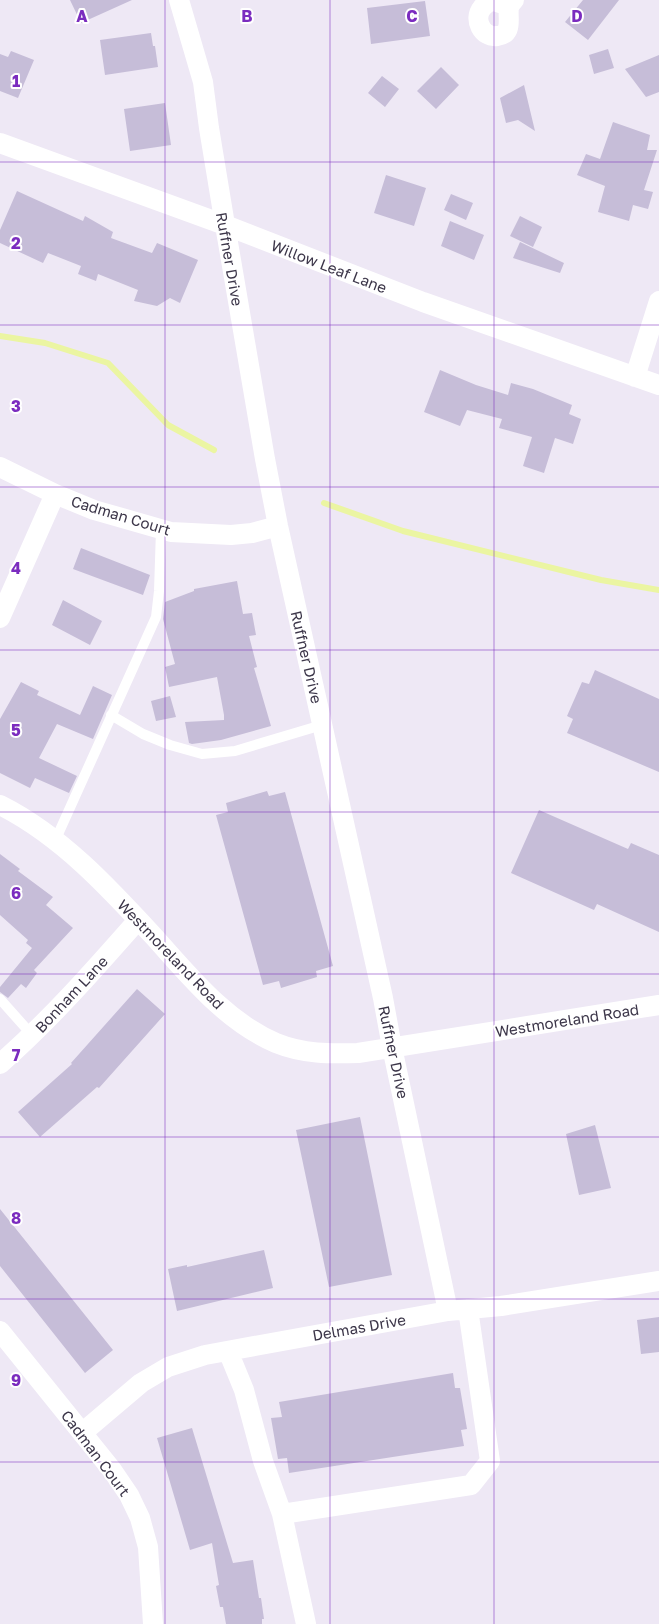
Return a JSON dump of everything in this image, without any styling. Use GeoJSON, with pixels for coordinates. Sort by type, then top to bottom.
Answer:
{"type":"FeatureCollection","features":[{"type":"Feature","properties":{"kind":"street","name":"Ruffner Drive"},"geometry":{"type":"LineString","coordinates":[[179,0],[203,82],[225,225],[278,526],[384,998],[392,1047],[448,1311]]}},
{"type":"Feature","properties":{"kind":"street","name":"Willow Leaf Lane"},"geometry":{"type":"LineString","coordinates":[[0,143],[225,225],[423,302],[659,385]]}},
{"type":"Feature","properties":{"kind":"street"},"geometry":{"type":"LineString","coordinates":[[634,377],[659,301]]}},
{"type":"Feature","properties":{"kind":"street","name":"Cadman Court"},"geometry":{"type":"LineString","coordinates":[[0,467],[55,494],[94,510],[161,530],[231,535],[252,533],[278,526]]}},
{"type":"Feature","properties":{"kind":"street"},"geometry":{"type":"LineString","coordinates":[[0,618],[55,494]]}},
{"type":"Feature","properties":{"kind":"street","name":"Westmoreland Road"},"geometry":{"type":"LineString","coordinates":[[0,805],[12,811],[72,854],[224,1010],[248,1029],[277,1044],[300,1051],[325,1054],[358,1053],[659,1005]]}},
{"type":"Feature","properties":{"kind":"street","name":"Bonham Lane"},"geometry":{"type":"LineString","coordinates":[[0,1064],[32,1035],[96,968],[138,920]]}},
{"type":"Feature","properties":{"kind":"street","name":"Delmas Drive"},"geometry":{"type":"LineString","coordinates":[[82,1433],[141,1383],[168,1367],[205,1354],[448,1311],[501,1306],[659,1281]]}},
{"type":"Feature","properties":{"kind":"street"},"geometry":{"type":"LineString","coordinates":[[282,1514],[471,1484],[490,1461],[468,1309]]}},
{"type":"Feature","properties":{"kind":"street","name":"Cadman Court"},"geometry":{"type":"LineString","coordinates":[[0,1331],[130,1495],[140,1518],[148,1547],[153,1624]]}},
{"type":"Feature","properties":{"kind":"street"},"geometry":{"type":"LineString","coordinates":[[228,1351],[244,1390],[262,1461],[282,1514],[306,1624]]}},
{"type":"Feature","properties":{"kind":"lane"},"geometry":{"type":"LineString","coordinates":[[55,841],[156,617],[159,592],[161,530]]}},
{"type":"Feature","properties":{"kind":"lane"},"geometry":{"type":"LineString","coordinates":[[111,714],[144,734],[170,745],[202,754],[235,751],[322,725]]}},
{"type":"Feature","properties":{"kind":"lane"},"geometry":{"type":"LineString","coordinates":[[0,999],[32,1035]]}},
{"type":"Feature","properties":{"kind":"building"},"geometry":{"type":"Polygon","coordinates":[[[70,0],[132,0],[81,23],[70,0]]]}},
{"type":"Feature","properties":{"kind":"building"},"geometry":{"type":"Polygon","coordinates":[[[583,0],[619,0],[588,40],[565,22],[583,0]]]}},
{"type":"Feature","properties":{"kind":"building"},"geometry":{"type":"Polygon","coordinates":[[[425,1],[430,36],[371,44],[367,8],[425,1]]]}},
{"type":"Feature","properties":{"kind":"building"},"geometry":{"type":"Polygon","coordinates":[[[151,33],[158,67],[105,75],[100,40],[151,33]]]}},
{"type":"Feature","properties":{"kind":"building"},"geometry":{"type":"Polygon","coordinates":[[[608,49],[614,68],[594,74],[589,55],[608,49]]]}},
{"type":"Feature","properties":{"kind":"building"},"geometry":{"type":"Polygon","coordinates":[[[11,51],[34,60],[18,98],[0,91],[0,54],[8,57],[11,51]]]}},
{"type":"Feature","properties":{"kind":"building"},"geometry":{"type":"Polygon","coordinates":[[[659,55],[659,92],[646,97],[625,69],[659,55]]]}},
{"type":"Feature","properties":{"kind":"building"},"geometry":{"type":"Polygon","coordinates":[[[441,67],[459,85],[436,109],[417,91],[441,67]]]}},
{"type":"Feature","properties":{"kind":"building"},"geometry":{"type":"Polygon","coordinates":[[[382,76],[399,89],[385,107],[368,93],[382,76]]]}},
{"type":"Feature","properties":{"kind":"building"},"geometry":{"type":"Polygon","coordinates":[[[524,85],[535,131],[518,120],[506,123],[500,98],[524,85]]]}},
{"type":"Feature","properties":{"kind":"building"},"geometry":{"type":"Polygon","coordinates":[[[165,103],[171,145],[130,151],[124,109],[165,103]]]}},
{"type":"Feature","properties":{"kind":"building"},"geometry":{"type":"Polygon","coordinates":[[[613,122],[650,135],[647,150],[657,150],[644,190],[653,192],[648,209],[633,205],[629,221],[598,212],[605,186],[577,175],[586,154],[600,159],[613,122]]]}},
{"type":"Feature","properties":{"kind":"building"},"geometry":{"type":"Polygon","coordinates":[[[386,175],[426,188],[414,226],[374,213],[386,175]]]}},
{"type":"Feature","properties":{"kind":"building"},"geometry":{"type":"Polygon","coordinates":[[[17,191],[83,221],[85,216],[113,232],[111,238],[152,253],[157,243],[198,260],[180,303],[170,298],[157,306],[134,301],[138,290],[98,274],[96,281],[78,274],[81,266],[48,253],[43,263],[0,243],[0,230],[17,191]]]}},
{"type":"Feature","properties":{"kind":"building"},"geometry":{"type":"Polygon","coordinates":[[[451,194],[473,203],[466,220],[444,210],[451,194]]]}},
{"type":"Feature","properties":{"kind":"building"},"geometry":{"type":"Polygon","coordinates":[[[520,216],[542,227],[533,247],[510,236],[520,216]]]}},
{"type":"Feature","properties":{"kind":"building"},"geometry":{"type":"Polygon","coordinates":[[[450,221],[484,235],[474,260],[441,246],[450,221]]]}},
{"type":"Feature","properties":{"kind":"building"},"geometry":{"type":"Polygon","coordinates":[[[520,242],[564,263],[560,273],[513,258],[520,242]]]}},
{"type":"Feature","properties":{"kind":"building"},"geometry":{"type":"Polygon","coordinates":[[[440,370],[476,385],[508,395],[511,383],[533,389],[572,405],[569,414],[581,419],[573,444],[555,438],[544,473],[523,466],[532,437],[499,428],[502,419],[467,410],[460,426],[424,412],[440,370]]]}},
{"type":"Feature","properties":{"kind":"building"},"geometry":{"type":"Polygon","coordinates":[[[81,548],[150,575],[143,595],[73,569],[81,548]]]}},
{"type":"Feature","properties":{"kind":"building"},"geometry":{"type":"Polygon","coordinates":[[[237,581],[243,614],[252,613],[256,635],[249,636],[257,667],[254,668],[271,726],[221,740],[192,744],[189,743],[185,722],[224,720],[217,677],[169,687],[165,667],[175,664],[163,619],[165,602],[194,591],[194,589],[237,581]]]}},
{"type":"Feature","properties":{"kind":"building"},"geometry":{"type":"Polygon","coordinates":[[[63,600],[102,621],[90,645],[52,625],[63,600]]]}},
{"type":"Feature","properties":{"kind":"building"},"geometry":{"type":"Polygon","coordinates":[[[595,670],[659,699],[659,772],[567,733],[573,719],[567,716],[582,682],[589,684],[595,670]]]}},
{"type":"Feature","properties":{"kind":"building"},"geometry":{"type":"Polygon","coordinates":[[[21,682],[39,691],[37,695],[80,715],[93,686],[112,695],[93,739],[57,724],[39,758],[77,776],[69,793],[35,778],[30,788],[0,773],[0,719],[21,682]]]}},
{"type":"Feature","properties":{"kind":"building"},"geometry":{"type":"Polygon","coordinates":[[[170,696],[176,717],[156,721],[151,701],[170,696]]]}},
{"type":"Feature","properties":{"kind":"building"},"geometry":{"type":"Polygon","coordinates":[[[267,791],[269,796],[285,792],[333,966],[316,971],[317,977],[281,988],[279,981],[263,985],[216,815],[228,812],[226,803],[267,791]]]}},
{"type":"Feature","properties":{"kind":"building"},"geometry":{"type":"Polygon","coordinates":[[[539,810],[628,849],[631,843],[659,855],[659,932],[597,904],[594,910],[511,873],[539,810]]]}},
{"type":"Feature","properties":{"kind":"building"},"geometry":{"type":"Polygon","coordinates":[[[0,854],[20,869],[18,871],[53,897],[46,905],[73,928],[34,970],[37,973],[26,988],[21,984],[8,998],[0,992],[0,987],[32,948],[26,943],[28,940],[0,915],[0,854]]]}},
{"type":"Feature","properties":{"kind":"building"},"geometry":{"type":"Polygon","coordinates":[[[137,989],[165,1014],[99,1088],[97,1087],[40,1137],[18,1112],[72,1064],[137,989]]]}},
{"type":"Feature","properties":{"kind":"building"},"geometry":{"type":"Polygon","coordinates":[[[360,1117],[392,1275],[329,1287],[296,1130],[360,1117]]]}},
{"type":"Feature","properties":{"kind":"building"},"geometry":{"type":"Polygon","coordinates":[[[595,1125],[611,1188],[579,1195],[566,1134],[595,1125]]]}},
{"type":"Feature","properties":{"kind":"building"},"geometry":{"type":"Polygon","coordinates":[[[0,1209],[113,1350],[85,1373],[0,1266],[0,1209]]]}},
{"type":"Feature","properties":{"kind":"building"},"geometry":{"type":"Polygon","coordinates":[[[264,1250],[273,1288],[177,1311],[168,1269],[187,1265],[187,1267],[264,1250]]]}},
{"type":"Feature","properties":{"kind":"building"},"geometry":{"type":"Polygon","coordinates":[[[659,1317],[659,1352],[641,1354],[637,1320],[659,1317]]]}},
{"type":"Feature","properties":{"kind":"building"},"geometry":{"type":"Polygon","coordinates":[[[453,1373],[455,1388],[460,1388],[467,1429],[461,1430],[464,1446],[289,1473],[287,1458],[278,1459],[271,1418],[282,1417],[279,1402],[453,1373]]]}},
{"type":"Feature","properties":{"kind":"building"},"geometry":{"type":"Polygon","coordinates":[[[192,1428],[233,1563],[253,1560],[264,1619],[262,1619],[262,1624],[226,1624],[216,1586],[219,1585],[212,1543],[190,1550],[157,1438],[192,1428]]]}},
{"type":"Feature","properties":{"kind":"waterway"},"geometry":{"type":"LineString","coordinates":[[0,336],[45,343],[108,363],[168,425],[214,450]]}},
{"type":"Feature","properties":{"kind":"waterway"},"geometry":{"type":"LineString","coordinates":[[324,503],[403,531],[601,580],[659,590]]}}]}
